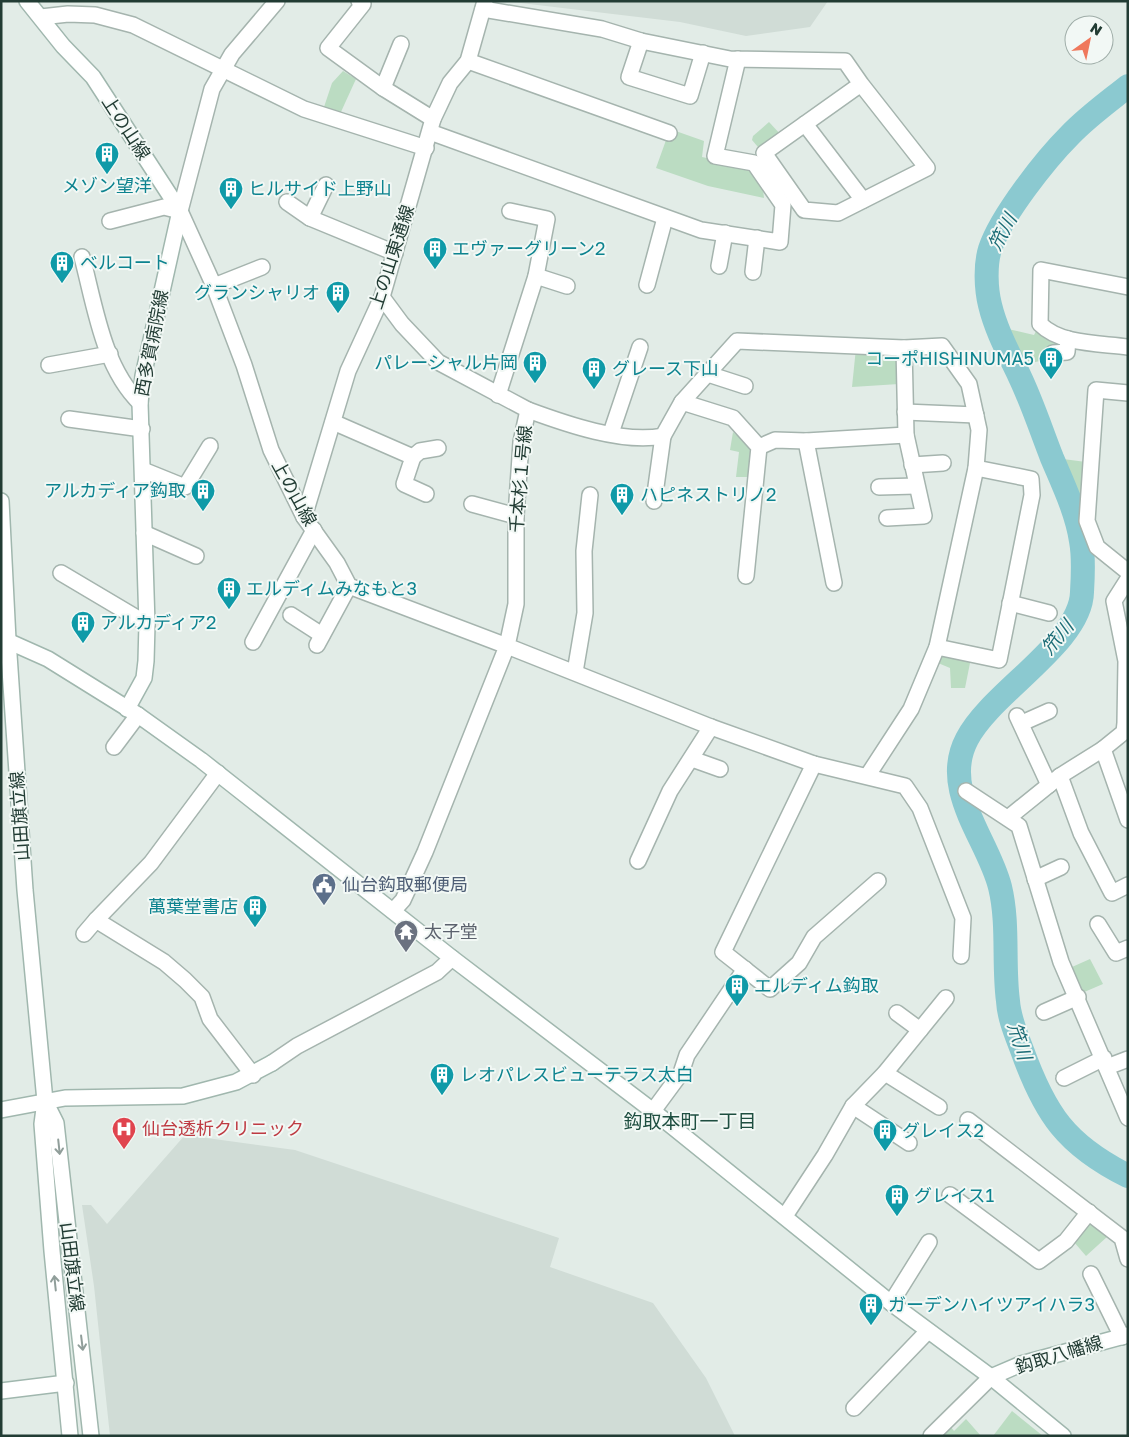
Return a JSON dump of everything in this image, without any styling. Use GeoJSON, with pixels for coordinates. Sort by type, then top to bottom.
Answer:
{"type":"FeatureCollection","features":[{"type":"Feature","properties":{"kind":"street","name":"上の山線"},"geometry":{"type":"LineString","coordinates":[[27,1],[63,46],[93,77],[180,212],[214,286],[244,365],[271,450],[304,517],[337,563],[350,586]]}},
{"type":"Feature","properties":{"kind":"street","name":"西多賀病院線"},"geometry":{"type":"LineString","coordinates":[[114,747],[133,712],[144,678],[147,624],[140,404],[142,376],[180,212],[212,89],[223,67],[277,1]]}},
{"type":"Feature","properties":{"kind":"street"},"geometry":{"type":"LineString","coordinates":[[359,1],[363,4],[328,48],[432,125],[665,218],[701,230],[780,242],[782,205],[754,163],[714,156],[738,59]]}},
{"type":"Feature","properties":{"kind":"street"},"geometry":{"type":"LineString","coordinates":[[484,5],[602,29],[641,41],[738,59],[845,61],[927,168],[838,213],[804,210],[764,153],[861,84]]}},
{"type":"Feature","properties":{"kind":"street","name":"上の山東通線"},"geometry":{"type":"LineString","coordinates":[[304,517],[348,371],[382,297],[432,125],[450,82],[468,61],[484,5]]}},
{"type":"Feature","properties":{"kind":"street"},"geometry":{"type":"LineString","coordinates":[[41,17],[68,14],[95,15],[133,25],[223,67],[304,108],[426,148]]}},
{"type":"Feature","properties":{"kind":"street"},"geometry":{"type":"LineString","coordinates":[[641,41],[629,77],[690,96],[703,53]]}},
{"type":"Feature","properties":{"kind":"street"},"geometry":{"type":"LineString","coordinates":[[383,88],[401,44]]}},
{"type":"Feature","properties":{"kind":"street"},"geometry":{"type":"LineString","coordinates":[[468,61],[669,133]]}},
{"type":"Feature","properties":{"kind":"street"},"geometry":{"type":"LineString","coordinates":[[805,124],[863,200]]}},
{"type":"Feature","properties":{"kind":"street"},"geometry":{"type":"LineString","coordinates":[[310,218],[326,185]]}},
{"type":"Feature","properties":{"kind":"street"},"geometry":{"type":"LineString","coordinates":[[287,202],[310,218],[395,253]]}},
{"type":"Feature","properties":{"kind":"street"},"geometry":{"type":"LineString","coordinates":[[110,220],[164,207],[180,212]]}},
{"type":"Feature","properties":{"kind":"street"},"geometry":{"type":"LineString","coordinates":[[498,395],[536,276],[548,219],[510,211]]}},
{"type":"Feature","properties":{"kind":"street"},"geometry":{"type":"LineString","coordinates":[[647,285],[665,218]]}},
{"type":"Feature","properties":{"kind":"street"},"geometry":{"type":"LineString","coordinates":[[719,266],[725,234]]}},
{"type":"Feature","properties":{"kind":"street"},"geometry":{"type":"LineString","coordinates":[[753,272],[757,238]]}},
{"type":"Feature","properties":{"kind":"street"},"geometry":{"type":"LineString","coordinates":[[82,257],[103,337],[126,389],[140,404]]}},
{"type":"Feature","properties":{"kind":"street"},"geometry":{"type":"LineString","coordinates":[[214,286],[262,267]]}},
{"type":"Feature","properties":{"kind":"street"},"geometry":{"type":"LineString","coordinates":[[1128,287],[1041,270],[1040,324],[1049,333],[1068,339],[1128,347]]}},
{"type":"Feature","properties":{"kind":"street"},"geometry":{"type":"LineString","coordinates":[[536,276],[567,286]]}},
{"type":"Feature","properties":{"kind":"street","name":"千本杉１号線"},"geometry":{"type":"LineString","coordinates":[[382,297],[402,324],[438,362],[528,410],[521,442],[516,516],[516,604],[507,646]]}},
{"type":"Feature","properties":{"kind":"street"},"geometry":{"type":"LineString","coordinates":[[1053,353],[1067,352],[1068,339]]}},
{"type":"Feature","properties":{"kind":"street"},"geometry":{"type":"LineString","coordinates":[[654,501],[663,436],[682,402],[737,341],[904,348],[942,346],[969,384],[979,430],[976,468],[937,647],[911,709],[868,775]]}},
{"type":"Feature","properties":{"kind":"street"},"geometry":{"type":"LineString","coordinates":[[610,433],[640,347]]}},
{"type":"Feature","properties":{"kind":"street"},"geometry":{"type":"LineString","coordinates":[[887,518],[924,516],[906,436],[904,348]]}},
{"type":"Feature","properties":{"kind":"street"},"geometry":{"type":"LineString","coordinates":[[49,365],[110,354]]}},
{"type":"Feature","properties":{"kind":"street"},"geometry":{"type":"LineString","coordinates":[[708,374],[745,386]]}},
{"type":"Feature","properties":{"kind":"street"},"geometry":{"type":"LineString","coordinates":[[1128,393],[1096,390],[1086,521],[1097,547],[1128,572]]}},
{"type":"Feature","properties":{"kind":"street"},"geometry":{"type":"LineString","coordinates":[[682,402],[733,418],[759,447],[746,576]]}},
{"type":"Feature","properties":{"kind":"street"},"geometry":{"type":"LineString","coordinates":[[528,410],[564,424],[646,440],[663,436]]}},
{"type":"Feature","properties":{"kind":"street"},"geometry":{"type":"LineString","coordinates":[[905,412],[976,416]]}},
{"type":"Feature","properties":{"kind":"street"},"geometry":{"type":"LineString","coordinates":[[69,419],[142,429]]}},
{"type":"Feature","properties":{"kind":"street"},"geometry":{"type":"LineString","coordinates":[[333,422],[413,457]]}},
{"type":"Feature","properties":{"kind":"street"},"geometry":{"type":"LineString","coordinates":[[759,447],[776,440],[806,441],[906,436]]}},
{"type":"Feature","properties":{"kind":"street"},"geometry":{"type":"LineString","coordinates":[[806,441],[834,583]]}},
{"type":"Feature","properties":{"kind":"street"},"geometry":{"type":"LineString","coordinates":[[143,470],[185,487],[210,446]]}},
{"type":"Feature","properties":{"kind":"street"},"geometry":{"type":"LineString","coordinates":[[426,494],[404,484],[413,457],[420,451],[438,448]]}},
{"type":"Feature","properties":{"kind":"street"},"geometry":{"type":"LineString","coordinates":[[912,465],[943,463]]}},
{"type":"Feature","properties":{"kind":"street"},"geometry":{"type":"LineString","coordinates":[[937,647],[999,660],[1032,495],[1031,479],[976,468]]}},
{"type":"Feature","properties":{"kind":"street"},"geometry":{"type":"LineString","coordinates":[[879,487],[916,486]]}},
{"type":"Feature","properties":{"kind":"street"},"geometry":{"type":"LineString","coordinates":[[575,672],[585,613],[584,551],[590,495]]}},
{"type":"Feature","properties":{"kind":"street","name":"山田旗立線"},"geometry":{"type":"LineString","coordinates":[[1,501],[4,639],[45,1101],[42,1124],[70,1436]]}},
{"type":"Feature","properties":{"kind":"street"},"geometry":{"type":"LineString","coordinates":[[472,504],[516,516]]}},
{"type":"Feature","properties":{"kind":"street"},"geometry":{"type":"LineString","coordinates":[[253,642],[314,530]]}},
{"type":"Feature","properties":{"kind":"street"},"geometry":{"type":"LineString","coordinates":[[144,534],[196,556]]}},
{"type":"Feature","properties":{"kind":"street"},"geometry":{"type":"LineString","coordinates":[[61,573],[147,624]]}},
{"type":"Feature","properties":{"kind":"street"},"geometry":{"type":"LineString","coordinates":[[1008,818],[1055,780],[1124,732],[1127,722],[1126,661],[1114,601],[1128,579]]}},
{"type":"Feature","properties":{"kind":"street"},"geometry":{"type":"LineString","coordinates":[[291,615],[319,640],[350,586],[575,672],[711,727],[814,764],[868,775],[905,786],[920,808],[962,918],[961,956]]}},
{"type":"Feature","properties":{"kind":"street"},"geometry":{"type":"LineString","coordinates":[[1010,603],[1049,612]]}},
{"type":"Feature","properties":{"kind":"street"},"geometry":{"type":"LineString","coordinates":[[4,639],[48,659],[133,712],[218,773],[452,958],[653,1111],[891,1303],[991,1377],[1058,1434]]}},
{"type":"Feature","properties":{"kind":"street"},"geometry":{"type":"LineString","coordinates":[[393,911],[403,900],[425,852],[507,646]]}},
{"type":"Feature","properties":{"kind":"street"},"geometry":{"type":"LineString","coordinates":[[1049,712],[1020,719],[1055,780],[1112,893],[1128,885]]}},
{"type":"Feature","properties":{"kind":"street"},"geometry":{"type":"LineString","coordinates":[[638,861],[670,791],[711,727]]}},
{"type":"Feature","properties":{"kind":"street"},"geometry":{"type":"LineString","coordinates":[[1102,749],[1128,820]]}},
{"type":"Feature","properties":{"kind":"street"},"geometry":{"type":"LineString","coordinates":[[692,758],[720,768]]}},
{"type":"Feature","properties":{"kind":"street"},"geometry":{"type":"LineString","coordinates":[[814,764],[723,952],[770,989],[799,963],[814,937],[878,881]]}},
{"type":"Feature","properties":{"kind":"street"},"geometry":{"type":"LineString","coordinates":[[84,934],[152,863],[218,773]]}},
{"type":"Feature","properties":{"kind":"street"},"geometry":{"type":"LineString","coordinates":[[966,791],[1019,826],[1061,962],[1106,1062],[1128,1118]]}},
{"type":"Feature","properties":{"kind":"street"},"geometry":{"type":"LineString","coordinates":[[1035,879],[1061,866]]}},
{"type":"Feature","properties":{"kind":"street"},"geometry":{"type":"LineString","coordinates":[[96,920],[164,962],[185,980],[202,997],[210,1019],[253,1075]]}},
{"type":"Feature","properties":{"kind":"street"},"geometry":{"type":"LineString","coordinates":[[1098,924],[1116,953],[1128,948]]}},
{"type":"Feature","properties":{"kind":"street"},"geometry":{"type":"LineString","coordinates":[[1,1110],[70,1098],[183,1096],[219,1088],[253,1075],[297,1046],[437,972],[452,958]]}},
{"type":"Feature","properties":{"kind":"street"},"geometry":{"type":"LineString","coordinates":[[653,1111],[681,1073],[687,1055],[745,969]]}},
{"type":"Feature","properties":{"kind":"street"},"geometry":{"type":"LineString","coordinates":[[1044,1012],[1078,997]]}},
{"type":"Feature","properties":{"kind":"street"},"geometry":{"type":"LineString","coordinates":[[785,1216],[825,1155],[853,1106],[946,998]]}},
{"type":"Feature","properties":{"kind":"street"},"geometry":{"type":"LineString","coordinates":[[896,1013],[920,1030]]}},
{"type":"Feature","properties":{"kind":"street"},"geometry":{"type":"LineString","coordinates":[[1064,1078],[1106,1062],[1128,1059]]}},
{"type":"Feature","properties":{"kind":"street"},"geometry":{"type":"LineString","coordinates":[[884,1072],[939,1107]]}},
{"type":"Feature","properties":{"kind":"street","name":"山田旗立線"},"geometry":{"type":"LineString","coordinates":[[45,1101],[56,1123],[91,1436]]}},
{"type":"Feature","properties":{"kind":"street"},"geometry":{"type":"LineString","coordinates":[[853,1106],[909,1143]]}},
{"type":"Feature","properties":{"kind":"street"},"geometry":{"type":"LineString","coordinates":[[968,1120],[1122,1238],[1128,1259]]}},
{"type":"Feature","properties":{"kind":"street"},"geometry":{"type":"LineString","coordinates":[[950,1195],[1039,1261],[1066,1241],[1089,1212]]}},
{"type":"Feature","properties":{"kind":"street"},"geometry":{"type":"LineString","coordinates":[[891,1303],[929,1242]]}},
{"type":"Feature","properties":{"kind":"street"},"geometry":{"type":"LineString","coordinates":[[1091,1274],[1125,1336]]}},
{"type":"Feature","properties":{"kind":"street"},"geometry":{"type":"LineString","coordinates":[[854,1408],[928,1332]]}},
{"type":"Feature","properties":{"kind":"street","name":"鈎取八幡線"},"geometry":{"type":"LineString","coordinates":[[991,1377],[1021,1364],[1125,1336]]}},
{"type":"Feature","properties":{"kind":"street"},"geometry":{"type":"LineString","coordinates":[[931,1436],[991,1377]]}},
{"type":"Feature","properties":{"kind":"street"},"geometry":{"type":"LineString","coordinates":[[1,1391],[66,1383]]}},
{"type":"Feature","properties":{"kind":"shaded area"},"geometry":{"type":"Polygon","coordinates":[[[504,1],[828,1],[810,27],[746,36],[680,22],[504,1]]]}},
{"type":"Feature","properties":{"kind":"shaded area"},"geometry":{"type":"Polygon","coordinates":[[[185,1135],[295,1150],[559,1238],[550,1267],[653,1303],[706,1378],[735,1436],[110,1436],[94,1286],[82,1205],[91,1205],[107,1224],[185,1135]]]}},
{"type":"Feature","properties":{"kind":"green space"},"geometry":{"type":"Polygon","coordinates":[[[343,71],[356,79],[340,114],[324,107],[332,83],[343,71]]]}},
{"type":"Feature","properties":{"kind":"green space"},"geometry":{"type":"Polygon","coordinates":[[[769,122],[782,136],[763,153],[752,140],[753,136],[769,122]]]}},
{"type":"Feature","properties":{"kind":"green space"},"geometry":{"type":"Polygon","coordinates":[[[670,129],[704,141],[702,157],[750,167],[763,189],[764,198],[708,186],[656,168],[670,129]]]}},
{"type":"Feature","properties":{"kind":"green space"},"geometry":{"type":"Polygon","coordinates":[[[1008,329],[1034,335],[1037,329],[1058,340],[1060,347],[1050,351],[1044,360],[1027,364],[1008,329]]]}},
{"type":"Feature","properties":{"kind":"green space"},"geometry":{"type":"Polygon","coordinates":[[[856,348],[898,350],[899,384],[852,387],[856,348]]]}},
{"type":"Feature","properties":{"kind":"green space"},"geometry":{"type":"Polygon","coordinates":[[[733,432],[751,447],[748,477],[736,477],[739,452],[730,450],[733,432]]]}},
{"type":"Feature","properties":{"kind":"green space"},"geometry":{"type":"Polygon","coordinates":[[[1063,459],[1086,462],[1083,506],[1074,505],[1062,467],[1063,459]]]}},
{"type":"Feature","properties":{"kind":"green space"},"geometry":{"type":"Polygon","coordinates":[[[942,653],[971,658],[965,688],[951,688],[950,668],[938,663],[942,653]]]}},
{"type":"Feature","properties":{"kind":"green space"},"geometry":{"type":"Polygon","coordinates":[[[1090,959],[1103,984],[1082,993],[1072,967],[1090,959]]]}},
{"type":"Feature","properties":{"kind":"green space"},"geometry":{"type":"Polygon","coordinates":[[[1092,1222],[1108,1236],[1086,1256],[1074,1242],[1092,1222]]]}},
{"type":"Feature","properties":{"kind":"green space"},"geometry":{"type":"Polygon","coordinates":[[[1012,1411],[1043,1436],[993,1436],[1012,1411]]]}},
{"type":"Feature","properties":{"kind":"green space"},"geometry":{"type":"Polygon","coordinates":[[[966,1419],[981,1436],[940,1436],[950,1426],[954,1431],[966,1419]]]}},
{"type":"Feature","properties":{"kind":"waterway","name":"笊川"},"geometry":{"type":"LineString","coordinates":[[1128,86],[1083,122],[1048,159],[1014,205],[996,236],[988,255],[987,284],[993,314],[1003,341],[1028,395],[1069,499],[1079,530],[1083,553],[1082,592],[1078,611],[1067,630],[1052,649],[995,703],[979,721],[967,739],[960,758],[959,777],[962,796],[1000,887],[1003,901],[1010,1014],[1031,1073],[1049,1110],[1073,1139],[1089,1152],[1128,1176]]}},
{"type":"Feature","properties":{"kind":"place","name":"メゾン望洋"},"geometry":{"type":"Point","coordinates":[107,175]}},
{"type":"Feature","properties":{"kind":"place","name":"ヒルサイド上野山"},"geometry":{"type":"Point","coordinates":[231,210]}},
{"type":"Feature","properties":{"kind":"place","name":"エヴァーグリーン2"},"geometry":{"type":"Point","coordinates":[435,270]}},
{"type":"Feature","properties":{"kind":"place","name":"ベルコート"},"geometry":{"type":"Point","coordinates":[62,284]}},
{"type":"Feature","properties":{"kind":"place","name":"グランシャリオ"},"geometry":{"type":"Point","coordinates":[338,314]}},
{"type":"Feature","properties":{"kind":"place","name":"コーポHISHINUMA5"},"geometry":{"type":"Point","coordinates":[1051,380]}},
{"type":"Feature","properties":{"kind":"place","name":"パレーシャル片岡"},"geometry":{"type":"Point","coordinates":[535,384]}},
{"type":"Feature","properties":{"kind":"place","name":"グレース下山"},"geometry":{"type":"Point","coordinates":[594,390]}},
{"type":"Feature","properties":{"kind":"place","name":"アルカディア鈎取"},"geometry":{"type":"Point","coordinates":[203,512]}},
{"type":"Feature","properties":{"kind":"place","name":"ハピネストリノ2"},"geometry":{"type":"Point","coordinates":[622,516]}},
{"type":"Feature","properties":{"kind":"place","name":"エルディムみなもと3"},"geometry":{"type":"Point","coordinates":[229,610]}},
{"type":"Feature","properties":{"kind":"place","name":"アルカディア2"},"geometry":{"type":"Point","coordinates":[83,644]}},
{"type":"Feature","properties":{"kind":"place","name":"仙台鈎取郵便局"},"geometry":{"type":"Point","coordinates":[324,906]}},
{"type":"Feature","properties":{"kind":"place","name":"萬葉堂書店"},"geometry":{"type":"Point","coordinates":[255,928]}},
{"type":"Feature","properties":{"kind":"place","name":"太子堂"},"geometry":{"type":"Point","coordinates":[406,953]}},
{"type":"Feature","properties":{"kind":"place","name":"エルディム鈎取"},"geometry":{"type":"Point","coordinates":[737,1007]}},
{"type":"Feature","properties":{"kind":"place","name":"レオパレスビューテラス太白"},"geometry":{"type":"Point","coordinates":[442,1096]}},
{"type":"Feature","properties":{"kind":"place","name":"仙台透析クリニック"},"geometry":{"type":"Point","coordinates":[124,1150]}},
{"type":"Feature","properties":{"kind":"place","name":"グレイス2"},"geometry":{"type":"Point","coordinates":[885,1152]}},
{"type":"Feature","properties":{"kind":"place","name":"グレイス1"},"geometry":{"type":"Point","coordinates":[897,1217]}},
{"type":"Feature","properties":{"kind":"place","name":"ガーデンハイツアイハラ3"},"geometry":{"type":"Point","coordinates":[871,1326]}},
{"type":"Feature","properties":{"kind":"district","name":"鈎取本町一丁目"},"geometry":{"type":"Point","coordinates":[690,1121]}}]}
